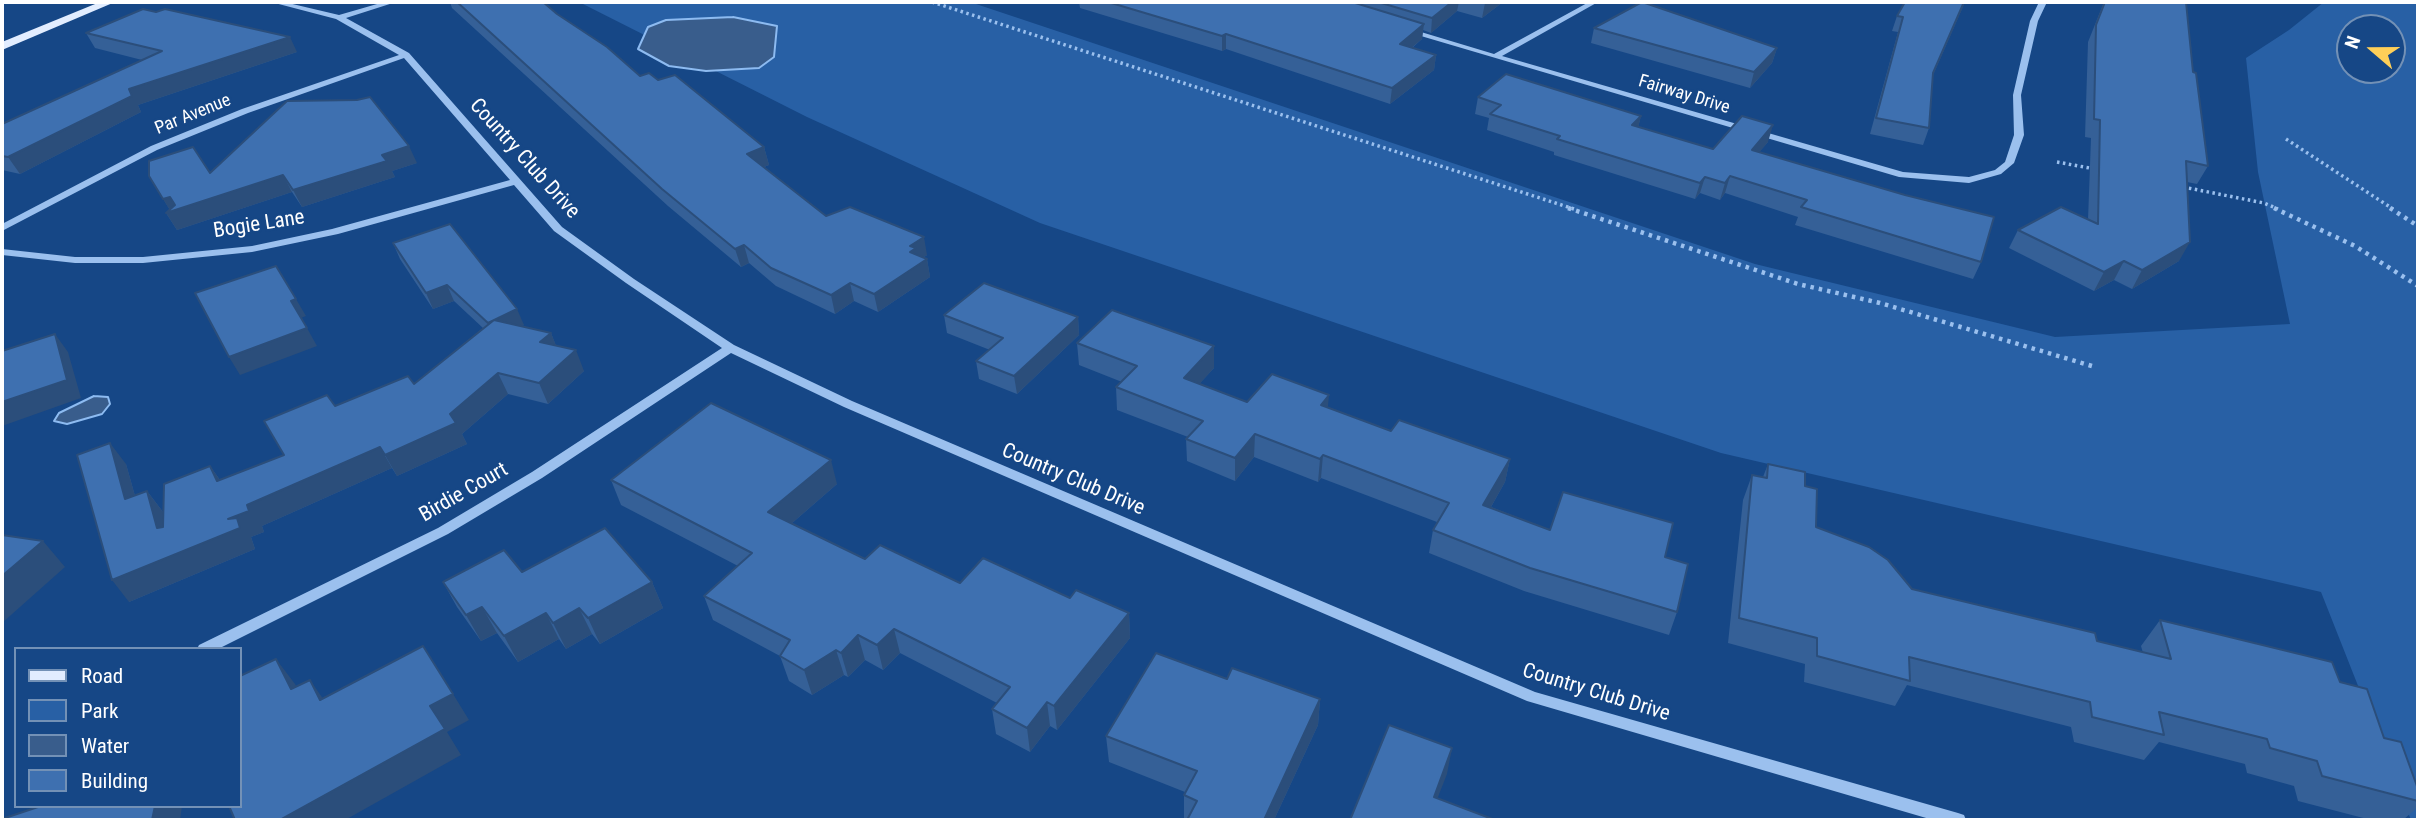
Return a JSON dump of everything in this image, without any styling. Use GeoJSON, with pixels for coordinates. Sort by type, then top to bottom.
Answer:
{"type":"FeatureCollection","features":[{"type":"Feature","properties":{"kind":"main road"},"geometry":{"type":"LineString","coordinates":[[2,46],[109,2]]}},
{"type":"Feature","properties":{"kind":"street","name":"Country Club Drive"},"geometry":{"type":"LineString","coordinates":[[275,2],[339,17],[406,55],[558,229],[730,348],[848,404],[1532,697],[1958,820]]}},
{"type":"Feature","properties":{"kind":"street"},"geometry":{"type":"LineString","coordinates":[[339,17],[392,2]]}},
{"type":"Feature","properties":{"kind":"street"},"geometry":{"type":"LineString","coordinates":[[1496,55],[1594,2]]}},
{"type":"Feature","properties":{"kind":"street","name":"Fairway Drive"},"geometry":{"type":"LineString","coordinates":[[1399,28],[1902,176],[1969,180],[1998,172],[2009,163],[2019,135],[2017,95],[2034,22],[2043,2]]}},
{"type":"Feature","properties":{"kind":"street","name":"Par Avenue"},"geometry":{"type":"LineString","coordinates":[[2,228],[154,148],[246,111],[406,55]]}},
{"type":"Feature","properties":{"kind":"street","name":"Bogie Lane"},"geometry":{"type":"LineString","coordinates":[[2,252],[75,260],[143,260],[252,249],[334,232],[516,181]]}},
{"type":"Feature","properties":{"kind":"street","name":"Birdie Court"},"geometry":{"type":"LineString","coordinates":[[208,647],[443,531],[537,475],[730,348]]}},
{"type":"Feature","properties":{"kind":"path"},"geometry":{"type":"LineString","coordinates":[[932,2],[1798,284],[1880,303],[2092,366]]}},
{"type":"Feature","properties":{"kind":"path"},"geometry":{"type":"LineString","coordinates":[[2286,139],[2418,226]]}},
{"type":"Feature","properties":{"kind":"path"},"geometry":{"type":"LineString","coordinates":[[2057,162],[2096,169]]}},
{"type":"Feature","properties":{"kind":"path"},"geometry":{"type":"LineString","coordinates":[[2174,185],[2264,203],[2355,246],[2418,286]]}},
{"type":"Feature","properties":{"kind":"green space"},"geometry":{"type":"Polygon","coordinates":[[[579,2],[970,2],[1755,264],[2055,337],[2290,324],[2258,172],[2246,58],[2289,30],[2324,2],[2418,2],[2418,820],[2411,820],[2321,592],[1721,453],[1040,223],[807,117],[579,2]]]}},
{"type":"Feature","properties":{"kind":"water"},"geometry":{"type":"Polygon","coordinates":[[[733,17],[777,26],[774,57],[759,68],[706,71],[669,66],[638,49],[648,27],[666,20],[733,17]]]}},
{"type":"Feature","properties":{"kind":"water"},"geometry":{"type":"Polygon","coordinates":[[[94,396],[108,397],[110,404],[102,414],[67,424],[54,421],[59,413],[94,396]]]}},
{"type":"Feature","properties":{"kind":"building"},"geometry":{"type":"Polygon","coordinates":[[[457,2],[543,2],[607,47],[640,76],[649,73],[658,80],[675,75],[764,147],[747,154],[826,216],[850,207],[924,237],[910,246],[916,248],[910,252],[927,259],[874,294],[850,283],[831,295],[771,268],[744,245],[735,249],[662,189],[457,2]]]}},
{"type":"Feature","properties":{"kind":"building"},"geometry":{"type":"Polygon","coordinates":[[[1108,2],[1352,2],[1424,24],[1400,44],[1436,55],[1392,88],[1226,34],[1222,36],[1108,2]]]}},
{"type":"Feature","properties":{"kind":"building"},"geometry":{"type":"Polygon","coordinates":[[[1378,2],[1452,2],[1432,18],[1378,2]]]}},
{"type":"Feature","properties":{"kind":"building"},"geometry":{"type":"Polygon","coordinates":[[[1642,2],[1777,48],[1754,72],[1594,28],[1642,2]]]}},
{"type":"Feature","properties":{"kind":"building"},"geometry":{"type":"Polygon","coordinates":[[[1905,2],[1964,2],[1933,73],[1929,128],[1876,118],[1903,17],[1897,16],[1905,2]]]}},
{"type":"Feature","properties":{"kind":"building"},"geometry":{"type":"Polygon","coordinates":[[[2105,2],[2186,2],[2193,72],[2196,73],[2208,166],[2186,161],[2190,242],[2142,270],[2124,261],[2104,272],[2018,230],[2061,207],[2098,224],[2100,120],[2094,119],[2096,25],[2105,2]]]}},
{"type":"Feature","properties":{"kind":"building"},"geometry":{"type":"Polygon","coordinates":[[[143,9],[156,12],[165,9],[290,37],[129,89],[132,96],[8,157],[2,156],[2,124],[162,51],[86,33],[143,9]]]}},
{"type":"Feature","properties":{"kind":"building"},"geometry":{"type":"Polygon","coordinates":[[[1506,74],[1641,116],[1632,125],[1713,149],[1742,116],[1773,125],[1752,150],[1905,195],[1994,217],[1981,262],[1801,207],[1807,200],[1730,176],[1725,183],[1705,177],[1700,183],[1557,139],[1560,136],[1490,114],[1501,105],[1478,97],[1506,74]]]}},
{"type":"Feature","properties":{"kind":"building"},"geometry":{"type":"Polygon","coordinates":[[[370,97],[409,146],[382,155],[387,161],[293,190],[283,175],[166,213],[175,205],[170,197],[163,199],[149,176],[149,161],[193,147],[210,173],[287,101],[357,100],[370,97]]]}},
{"type":"Feature","properties":{"kind":"building"},"geometry":{"type":"Polygon","coordinates":[[[450,224],[517,309],[488,323],[447,285],[426,293],[393,243],[450,224]]]}},
{"type":"Feature","properties":{"kind":"building"},"geometry":{"type":"Polygon","coordinates":[[[276,266],[296,299],[291,301],[307,328],[229,357],[195,293],[276,266]]]}},
{"type":"Feature","properties":{"kind":"building"},"geometry":{"type":"Polygon","coordinates":[[[984,283],[1078,317],[1014,376],[976,361],[1003,338],[944,315],[984,283]]]}},
{"type":"Feature","properties":{"kind":"building"},"geometry":{"type":"Polygon","coordinates":[[[1112,310],[1214,346],[1184,378],[1247,402],[1272,374],[1329,395],[1321,405],[1391,431],[1399,420],[1510,459],[1483,505],[1550,530],[1563,492],[1673,523],[1665,557],[1688,564],[1677,612],[1530,568],[1433,530],[1449,503],[1323,455],[1320,459],[1255,434],[1235,458],[1186,439],[1203,421],[1116,387],[1137,366],[1077,343],[1112,310]]]}},
{"type":"Feature","properties":{"kind":"building"},"geometry":{"type":"Polygon","coordinates":[[[494,320],[551,333],[540,342],[576,350],[539,383],[498,373],[450,414],[456,423],[385,455],[380,447],[247,505],[249,511],[228,519],[237,518],[240,528],[112,580],[77,455],[110,443],[125,499],[147,491],[157,528],[163,527],[164,484],[210,466],[217,481],[284,455],[264,421],[327,395],[335,406],[408,376],[414,384],[494,320]]]}},
{"type":"Feature","properties":{"kind":"building"},"geometry":{"type":"Polygon","coordinates":[[[55,334],[67,380],[2,402],[2,351],[55,334]]]}},
{"type":"Feature","properties":{"kind":"building"},"geometry":{"type":"Polygon","coordinates":[[[711,403],[831,460],[768,512],[865,559],[880,545],[960,583],[983,558],[1070,598],[1076,590],[1129,613],[1054,706],[1047,702],[1027,728],[992,709],[1010,687],[894,629],[877,645],[858,635],[841,653],[836,650],[804,670],[780,656],[790,640],[704,596],[752,553],[611,480],[711,403]]]}},
{"type":"Feature","properties":{"kind":"building"},"geometry":{"type":"Polygon","coordinates":[[[1768,464],[1805,472],[1805,486],[1817,489],[1816,527],[1869,547],[1888,560],[1912,589],[2095,633],[2097,641],[2171,659],[2160,620],[2332,662],[2340,682],[2367,689],[2384,738],[2401,742],[2418,789],[2418,801],[2322,776],[2317,761],[2270,748],[2267,739],[2159,712],[2164,735],[2092,717],[2090,702],[1909,657],[1910,681],[1817,656],[1817,638],[1739,618],[1752,475],[1767,478],[1768,464]]]}},
{"type":"Feature","properties":{"kind":"building"},"geometry":{"type":"Polygon","coordinates":[[[605,528],[652,582],[588,618],[579,608],[553,623],[546,613],[504,636],[482,607],[466,615],[443,582],[504,550],[522,572],[605,528]]]}},
{"type":"Feature","properties":{"kind":"building"},"geometry":{"type":"Polygon","coordinates":[[[2,535],[43,541],[2,576],[2,535]]]}},
{"type":"Feature","properties":{"kind":"building"},"geometry":{"type":"Polygon","coordinates":[[[423,646],[453,694],[430,706],[445,729],[280,820],[235,820],[230,808],[242,808],[242,675],[276,659],[291,689],[310,680],[320,700],[423,646]]]}},
{"type":"Feature","properties":{"kind":"building"},"geometry":{"type":"Polygon","coordinates":[[[1156,653],[1227,679],[1232,668],[1320,699],[1264,820],[1187,820],[1197,801],[1184,795],[1197,771],[1106,736],[1156,653]]]}},
{"type":"Feature","properties":{"kind":"building"},"geometry":{"type":"Polygon","coordinates":[[[1389,725],[1452,748],[1434,797],[1495,820],[1350,820],[1389,725]]]}},
{"type":"Feature","properties":{"kind":"building"},"geometry":{"type":"Polygon","coordinates":[[[35,808],[155,808],[152,820],[2,819],[35,808]]]}}]}
